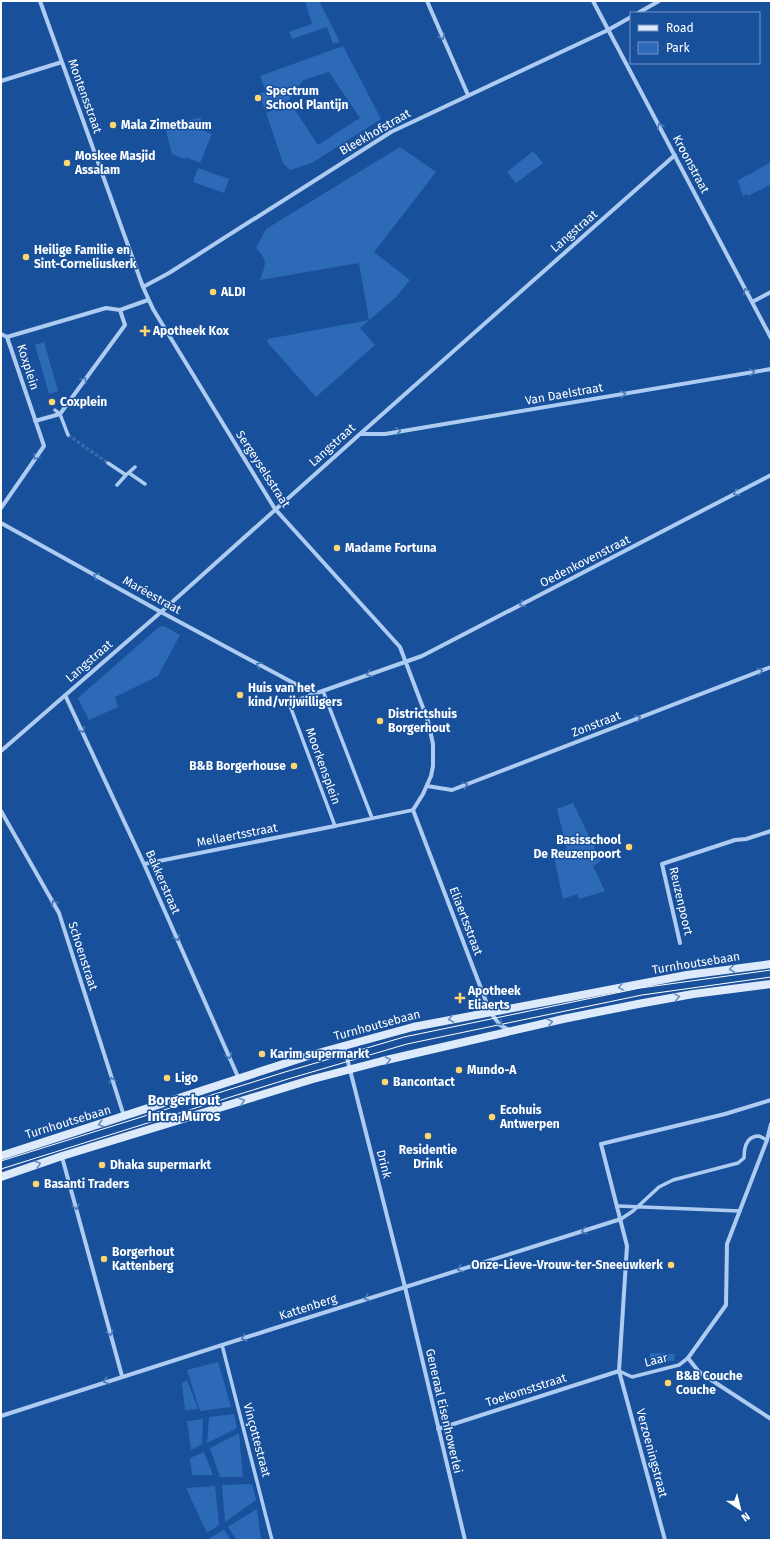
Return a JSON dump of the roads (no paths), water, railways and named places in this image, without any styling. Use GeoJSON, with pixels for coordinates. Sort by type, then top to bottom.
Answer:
{"type":"FeatureCollection","features":[{"type":"Feature","properties":{"kind":"main road","name":"Turnhoutsebaan"},"geometry":{"type":"LineString","coordinates":[[1,1156],[311,1055],[421,1025],[687,975],[771,964]]}},
{"type":"Feature","properties":{"kind":"main road"},"geometry":{"type":"LineString","coordinates":[[1,1176],[313,1079],[350,1069],[512,1031],[638,1004],[693,994],[771,984]]}},
{"type":"Feature","properties":{"kind":"street","name":"Montensstraat"},"geometry":{"type":"LineString","coordinates":[[40,1],[143,287]]}},
{"type":"Feature","properties":{"kind":"street"},"geometry":{"type":"LineString","coordinates":[[427,1],[468,95]]}},
{"type":"Feature","properties":{"kind":"street","name":"Kroonstraat"},"geometry":{"type":"LineString","coordinates":[[593,1],[771,338]]}},
{"type":"Feature","properties":{"kind":"street"},"geometry":{"type":"LineString","coordinates":[[640,12],[659,1]]}},
{"type":"Feature","properties":{"kind":"street","name":"Bleekhofstraat"},"geometry":{"type":"LineString","coordinates":[[143,287],[169,273],[391,132],[608,30],[630,18]]}},
{"type":"Feature","properties":{"kind":"street"},"geometry":{"type":"LineString","coordinates":[[1,81],[62,62]]}},
{"type":"Feature","properties":{"kind":"street","name":"Langstraat"},"geometry":{"type":"LineString","coordinates":[[1,751],[161,612],[275,509],[675,155]]}},
{"type":"Feature","properties":{"kind":"street","name":"Sergeyselsstraat"},"geometry":{"type":"LineString","coordinates":[[143,287],[148,300],[275,509],[400,647],[406,661]]}},
{"type":"Feature","properties":{"kind":"street"},"geometry":{"type":"LineString","coordinates":[[752,302],[771,292]]}},
{"type":"Feature","properties":{"kind":"street","name":"Koxplein"},"geometry":{"type":"LineString","coordinates":[[1,508],[44,446],[7,337],[106,308],[120,310],[148,300]]}},
{"type":"Feature","properties":{"kind":"street"},"geometry":{"type":"LineString","coordinates":[[35,421],[60,414],[125,325],[120,310]]}},
{"type":"Feature","properties":{"kind":"street"},"geometry":{"type":"LineString","coordinates":[[1,334],[7,337]]}},
{"type":"Feature","properties":{"kind":"street","name":"Van Daelstraat"},"geometry":{"type":"LineString","coordinates":[[360,434],[385,434],[771,369]]}},
{"type":"Feature","properties":{"kind":"street"},"geometry":{"type":"LineString","coordinates":[[55,410],[60,414],[68,435]]}},
{"type":"Feature","properties":{"kind":"street"},"geometry":{"type":"LineString","coordinates":[[108,463],[145,484]]}},
{"type":"Feature","properties":{"kind":"street"},"geometry":{"type":"LineString","coordinates":[[117,485],[135,467]]}},
{"type":"Feature","properties":{"kind":"street","name":"Oedenkovenstraat"},"geometry":{"type":"LineString","coordinates":[[406,661],[422,656],[771,475]]}},
{"type":"Feature","properties":{"kind":"street","name":"Maréestraat"},"geometry":{"type":"LineString","coordinates":[[1,523],[161,612],[314,694]]}},
{"type":"Feature","properties":{"kind":"street"},"geometry":{"type":"LineString","coordinates":[[335,826],[413,810],[427,786],[433,766],[434,744],[432,733],[406,661]]}},
{"type":"Feature","properties":{"kind":"street","name":"Moorkensplein"},"geometry":{"type":"LineString","coordinates":[[335,826],[289,703],[406,661]]}},
{"type":"Feature","properties":{"kind":"street","name":"Zonstraat"},"geometry":{"type":"LineString","coordinates":[[427,786],[452,790],[771,667]]}},
{"type":"Feature","properties":{"kind":"street"},"geometry":{"type":"LineString","coordinates":[[323,691],[372,818]]}},
{"type":"Feature","properties":{"kind":"street","name":"Bakkerstraat"},"geometry":{"type":"LineString","coordinates":[[65,695],[144,864],[240,1079]]}},
{"type":"Feature","properties":{"kind":"street","name":"Eliaertsstraat"},"geometry":{"type":"LineString","coordinates":[[413,810],[490,1012],[500,1025],[512,1031]]}},
{"type":"Feature","properties":{"kind":"street","name":"Schoenstraat"},"geometry":{"type":"LineString","coordinates":[[1,811],[59,913],[124,1117]]}},
{"type":"Feature","properties":{"kind":"street","name":"Mellaertsstraat"},"geometry":{"type":"LineString","coordinates":[[144,864],[335,826]]}},
{"type":"Feature","properties":{"kind":"street","name":"Reuzenpoort"},"geometry":{"type":"LineString","coordinates":[[680,943],[662,864],[735,840],[746,840],[771,830]]}},
{"type":"Feature","properties":{"kind":"street","name":"Drink"},"geometry":{"type":"LineString","coordinates":[[344,1046],[405,1286]]}},
{"type":"Feature","properties":{"kind":"street"},"geometry":{"type":"LineString","coordinates":[[619,1371],[627,1246],[601,1144],[725,1114],[771,1100]]}},
{"type":"Feature","properties":{"kind":"street","name":"Laar"},"geometry":{"type":"LineString","coordinates":[[619,1371],[632,1377],[679,1365],[688,1358],[726,1305],[727,1244],[769,1142],[771,1124]]}},
{"type":"Feature","properties":{"kind":"street"},"geometry":{"type":"LineString","coordinates":[[621,1220],[633,1211],[658,1186],[673,1180],[738,1163],[744,1158],[745,1146],[750,1138],[760,1136],[769,1142]]}},
{"type":"Feature","properties":{"kind":"street"},"geometry":{"type":"LineString","coordinates":[[62,1156],[122,1376]]}},
{"type":"Feature","properties":{"kind":"street"},"geometry":{"type":"LineString","coordinates":[[618,1206],[740,1211]]}},
{"type":"Feature","properties":{"kind":"street","name":"Kattenberg"},"geometry":{"type":"LineString","coordinates":[[1,1416],[405,1286],[621,1220]]}},
{"type":"Feature","properties":{"kind":"street","name":"Generaal Eisenhowerlei"},"geometry":{"type":"LineString","coordinates":[[405,1286],[464,1540]]}},
{"type":"Feature","properties":{"kind":"street","name":"Vinçottestraat"},"geometry":{"type":"LineString","coordinates":[[222,1344],[272,1540]]}},
{"type":"Feature","properties":{"kind":"street"},"geometry":{"type":"LineString","coordinates":[[688,1358],[699,1372],[771,1419]]}},
{"type":"Feature","properties":{"kind":"street","name":"Toekomststraat"},"geometry":{"type":"LineString","coordinates":[[438,1429],[619,1371]]}},
{"type":"Feature","properties":{"kind":"street","name":"Verzoeningstraat"},"geometry":{"type":"LineString","coordinates":[[619,1371],[665,1540]]}},
{"type":"Feature","properties":{"kind":"tunnel"},"geometry":{"type":"LineString","coordinates":[[68,435],[108,463]]}},
{"type":"Feature","properties":{"kind":"tram line"},"geometry":{"type":"LineString","coordinates":[[1,1161],[285,1072],[404,1037],[640,988],[771,970]]}},
{"type":"Feature","properties":{"kind":"tram line"},"geometry":{"type":"LineString","coordinates":[[1,1169],[288,1079],[407,1044],[642,995],[771,977]]}},
{"type":"Feature","properties":{"kind":"place","name":"Spectrum School Plantijn"},"geometry":{"type":"Point","coordinates":[258,98]}},
{"type":"Feature","properties":{"kind":"place","name":"Mala Zimetbaum"},"geometry":{"type":"Point","coordinates":[113,125]}},
{"type":"Feature","properties":{"kind":"place","name":"Moskee Masjid Assalam"},"geometry":{"type":"Point","coordinates":[67,163]}},
{"type":"Feature","properties":{"kind":"place","name":"Heilige Familie en Sint-Corneliuskerk"},"geometry":{"type":"Point","coordinates":[26,257]}},
{"type":"Feature","properties":{"kind":"place","name":"ALDI"},"geometry":{"type":"Point","coordinates":[213,292]}},
{"type":"Feature","properties":{"kind":"place","name":"Apotheek Kox"},"geometry":{"type":"Point","coordinates":[145,331]}},
{"type":"Feature","properties":{"kind":"place","name":"Coxplein"},"geometry":{"type":"Point","coordinates":[52,402]}},
{"type":"Feature","properties":{"kind":"place","name":"Madame Fortuna"},"geometry":{"type":"Point","coordinates":[337,548]}},
{"type":"Feature","properties":{"kind":"place","name":"Huis van het kind/vrijwilligers"},"geometry":{"type":"Point","coordinates":[240,695]}},
{"type":"Feature","properties":{"kind":"place","name":"Districtshuis Borgerhout"},"geometry":{"type":"Point","coordinates":[380,721]}},
{"type":"Feature","properties":{"kind":"place","name":"B&B Borgerhouse"},"geometry":{"type":"Point","coordinates":[294,766]}},
{"type":"Feature","properties":{"kind":"place","name":"Basisschool De Reuzenpoort"},"geometry":{"type":"Point","coordinates":[629,847]}},
{"type":"Feature","properties":{"kind":"place","name":"Apotheek Eliaerts"},"geometry":{"type":"Point","coordinates":[460,998]}},
{"type":"Feature","properties":{"kind":"place","name":"Karim supermarkt"},"geometry":{"type":"Point","coordinates":[262,1054]}},
{"type":"Feature","properties":{"kind":"place","name":"Mundo-A"},"geometry":{"type":"Point","coordinates":[459,1070]}},
{"type":"Feature","properties":{"kind":"place","name":"Ligo"},"geometry":{"type":"Point","coordinates":[167,1078]}},
{"type":"Feature","properties":{"kind":"place","name":"Bancontact"},"geometry":{"type":"Point","coordinates":[385,1082]}},
{"type":"Feature","properties":{"kind":"place","name":"Ecohuis Antwerpen"},"geometry":{"type":"Point","coordinates":[492,1117]}},
{"type":"Feature","properties":{"kind":"place","name":"Residentie Drink"},"geometry":{"type":"Point","coordinates":[428,1136]}},
{"type":"Feature","properties":{"kind":"place","name":"Dhaka supermarkt"},"geometry":{"type":"Point","coordinates":[102,1165]}},
{"type":"Feature","properties":{"kind":"place","name":"Basanti Traders"},"geometry":{"type":"Point","coordinates":[36,1184]}},
{"type":"Feature","properties":{"kind":"place","name":"Borgerhout Kattenberg"},"geometry":{"type":"Point","coordinates":[104,1259]}},
{"type":"Feature","properties":{"kind":"place","name":"Onze-Lieve-Vrouw-ter-Sneeuwkerk"},"geometry":{"type":"Point","coordinates":[671,1265]}},
{"type":"Feature","properties":{"kind":"place","name":"B&B Couche Couche"},"geometry":{"type":"Point","coordinates":[668,1383]}},
{"type":"Feature","properties":{"kind":"district","name":"Borgerhout Intra Muros"},"geometry":{"type":"Point","coordinates":[184,1108]}}]}
